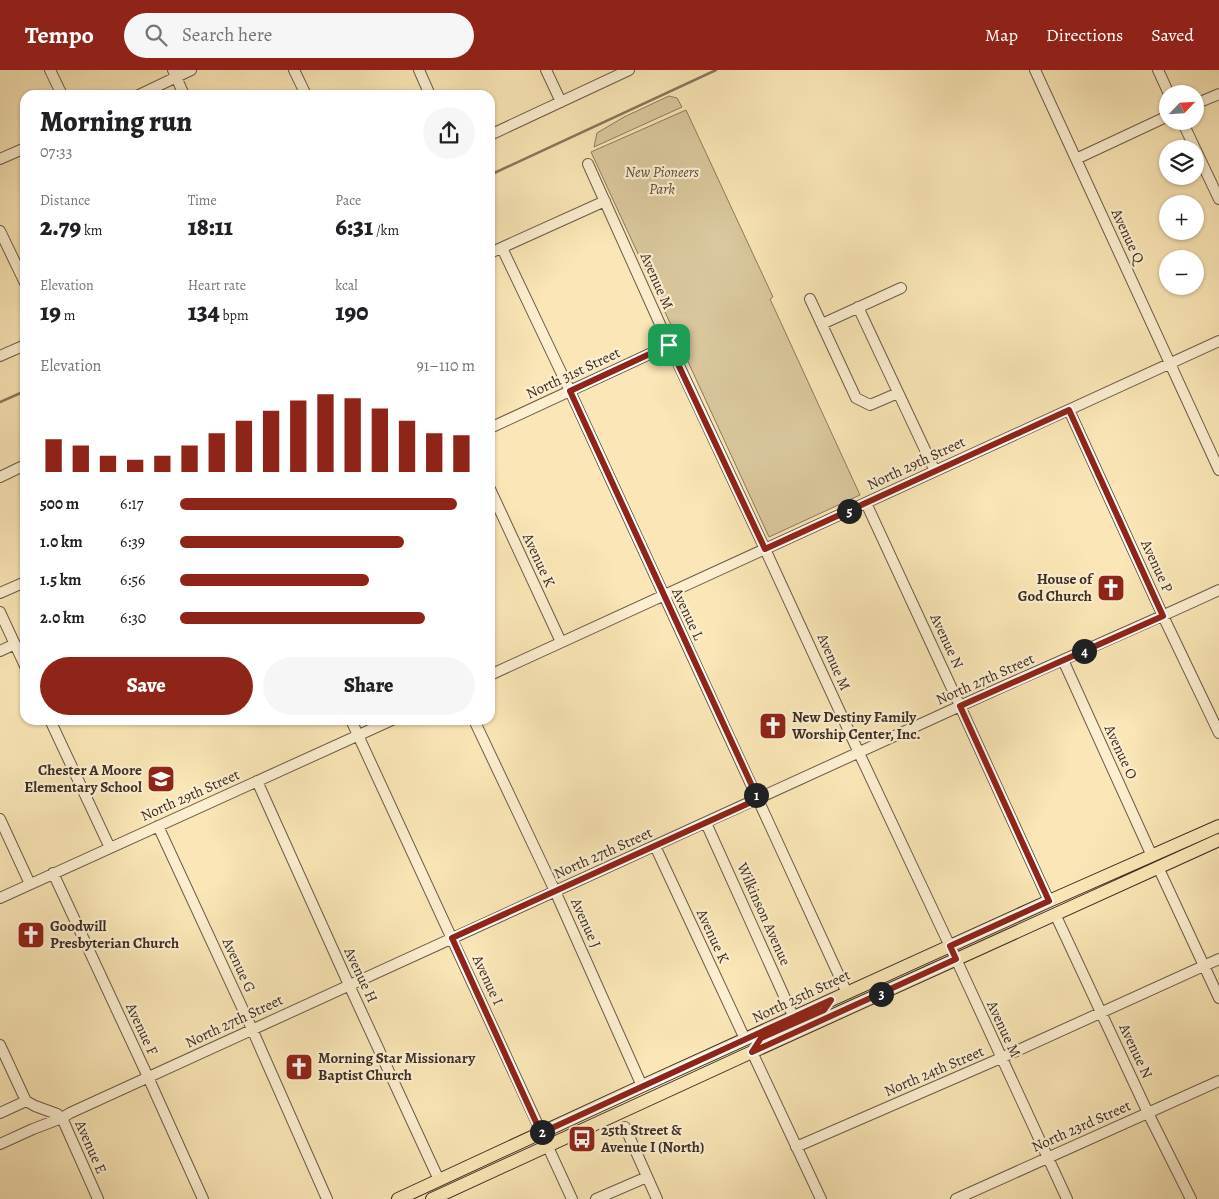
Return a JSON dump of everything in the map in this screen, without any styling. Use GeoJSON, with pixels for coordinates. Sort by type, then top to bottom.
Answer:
{"type":"FeatureCollection","features":[{"type":"Feature","properties":{"kind":"main road","name":"North 25th Street"},"geometry":{"type":"LineString","coordinates":[[398,1199],[831,1000],[1219,826]]}},
{"type":"Feature","properties":{"kind":"main road"},"geometry":{"type":"LineString","coordinates":[[1158,867],[1160,860],[1166,856],[1219,832]]}},
{"type":"Feature","properties":{"kind":"main road","name":"North 25th Street"},"geometry":{"type":"LineString","coordinates":[[432,1199],[1219,840]]}},
{"type":"Feature","properties":{"kind":"main road"},"geometry":{"type":"LineString","coordinates":[[752,1052],[761,1038],[824,1010],[831,1000]]}},
{"type":"Feature","properties":{"kind":"main road"},"geometry":{"type":"LineString","coordinates":[[408,1199],[412,1198],[418,1190]]}},
{"type":"Feature","properties":{"kind":"street"},"geometry":{"type":"LineString","coordinates":[[50,70],[60,90]]}},
{"type":"Feature","properties":{"kind":"street"},"geometry":{"type":"LineString","coordinates":[[147,90],[175,73],[191,70]]}},
{"type":"Feature","properties":{"kind":"street"},"geometry":{"type":"LineString","coordinates":[[294,70],[304,90]]}},
{"type":"Feature","properties":{"kind":"street"},"geometry":{"type":"LineString","coordinates":[[419,70],[428,90]]}},
{"type":"Feature","properties":{"kind":"street"},"geometry":{"type":"LineString","coordinates":[[546,70],[561,102]]}},
{"type":"Feature","properties":{"kind":"street"},"geometry":{"type":"LineString","coordinates":[[495,133],[630,70]]}},
{"type":"Feature","properties":{"kind":"street","name":"Avenue Q"},"geometry":{"type":"LineString","coordinates":[[1035,70],[1219,470]]}},
{"type":"Feature","properties":{"kind":"street"},"geometry":{"type":"LineString","coordinates":[[1158,70],[1165,85]]}},
{"type":"Feature","properties":{"kind":"street"},"geometry":{"type":"LineString","coordinates":[[175,73],[182,90]]}},
{"type":"Feature","properties":{"kind":"street"},"geometry":{"type":"LineString","coordinates":[[1204,100],[1219,94]]}},
{"type":"Feature","properties":{"kind":"street"},"geometry":{"type":"LineString","coordinates":[[1076,159],[1159,120]]}},
{"type":"Feature","properties":{"kind":"street"},"geometry":{"type":"LineString","coordinates":[[1186,130],[1219,199]]}},
{"type":"Feature","properties":{"kind":"street"},"geometry":{"type":"LineString","coordinates":[[0,159],[20,150]]}},
{"type":"Feature","properties":{"kind":"street","name":"Avenue M"},"geometry":{"type":"LineString","coordinates":[[588,164],[669,345],[1067,1199]]}},
{"type":"Feature","properties":{"kind":"street"},"geometry":{"type":"LineString","coordinates":[[495,251],[604,201]]}},
{"type":"Feature","properties":{"kind":"street"},"geometry":{"type":"LineString","coordinates":[[0,231],[20,273]]}},
{"type":"Feature","properties":{"kind":"street","name":"Avenue L"},"geometry":{"type":"LineString","coordinates":[[502,248],[570,391],[847,993]]}},
{"type":"Feature","properties":{"kind":"street"},"geometry":{"type":"LineString","coordinates":[[822,324],[901,288]]}},
{"type":"Feature","properties":{"kind":"street"},"geometry":{"type":"LineString","coordinates":[[810,299],[856,398],[870,404],[898,393]]}},
{"type":"Feature","properties":{"kind":"street"},"geometry":{"type":"LineString","coordinates":[[858,307],[935,471]]}},
{"type":"Feature","properties":{"kind":"street","name":"North 29th Street"},"geometry":{"type":"LineString","coordinates":[[495,673],[1219,341]]}},
{"type":"Feature","properties":{"kind":"street","name":"North 31st Street"},"geometry":{"type":"LineString","coordinates":[[495,426],[669,345]]}},
{"type":"Feature","properties":{"kind":"street"},"geometry":{"type":"LineString","coordinates":[[0,356],[20,347]]}},
{"type":"Feature","properties":{"kind":"street","name":"Avenue P"},"geometry":{"type":"LineString","coordinates":[[1069,410],[1163,616],[1219,733]]}},
{"type":"Feature","properties":{"kind":"street"},"geometry":{"type":"LineString","coordinates":[[0,477],[20,467]]}},
{"type":"Feature","properties":{"kind":"street","name":"Avenue K"},"geometry":{"type":"LineString","coordinates":[[495,500],[561,642]]}},
{"type":"Feature","properties":{"kind":"street","name":"Avenue N"},"geometry":{"type":"LineString","coordinates":[[866,502],[1049,901]]}},
{"type":"Feature","properties":{"kind":"street"},"geometry":{"type":"LineString","coordinates":[[0,593],[20,584]]}},
{"type":"Feature","properties":{"kind":"street","name":"North 27th Street"},"geometry":{"type":"LineString","coordinates":[[0,1144],[62,1118],[252,1029],[1219,590]]}},
{"type":"Feature","properties":{"kind":"street"},"geometry":{"type":"LineString","coordinates":[[0,612],[20,655]]}},
{"type":"Feature","properties":{"kind":"street"},"geometry":{"type":"LineString","coordinates":[[0,651],[15,644]]}},
{"type":"Feature","properties":{"kind":"street","name":"Avenue O"},"geometry":{"type":"LineString","coordinates":[[1063,660],[1152,856]]}},
{"type":"Feature","properties":{"kind":"street"},"geometry":{"type":"LineString","coordinates":[[52,725],[110,848]]}},
{"type":"Feature","properties":{"kind":"street","name":"Avenue I"},"geometry":{"type":"LineString","coordinates":[[353,725],[572,1199]]}},
{"type":"Feature","properties":{"kind":"street","name":"North 29th Street"},"geometry":{"type":"LineString","coordinates":[[0,898],[381,725]]}},
{"type":"Feature","properties":{"kind":"street","name":"Avenue J"},"geometry":{"type":"LineString","coordinates":[[476,725],[555,892],[642,1086]]}},
{"type":"Feature","properties":{"kind":"street","name":"Avenue H"},"geometry":{"type":"LineString","coordinates":[[257,781],[439,1180]]}},
{"type":"Feature","properties":{"kind":"street"},"geometry":{"type":"LineString","coordinates":[[0,819],[30,884]]}},
{"type":"Feature","properties":{"kind":"street","name":"Wilkinson Avenue"},"geometry":{"type":"LineString","coordinates":[[706,823],[794,1018]]}},
{"type":"Feature","properties":{"kind":"street","name":"Avenue G"},"geometry":{"type":"LineString","coordinates":[[158,826],[252,1029],[327,1199]]}},
{"type":"Feature","properties":{"kind":"street","name":"Avenue K"},"geometry":{"type":"LineString","coordinates":[[655,846],[745,1040]]}},
{"type":"Feature","properties":{"kind":"street"},"geometry":{"type":"LineString","coordinates":[[1158,867],[1219,998]]}},
{"type":"Feature","properties":{"kind":"street","name":"Avenue F"},"geometry":{"type":"LineString","coordinates":[[53,873],[148,1077],[202,1199]]}},
{"type":"Feature","properties":{"kind":"street","name":"Avenue N"},"geometry":{"type":"LineString","coordinates":[[1055,914],[1148,1113],[1191,1199]]}},
{"type":"Feature","properties":{"kind":"street","name":"North 24th Street"},"geometry":{"type":"LineString","coordinates":[[796,1147],[1001,1058],[1219,959]]}},
{"type":"Feature","properties":{"kind":"street"},"geometry":{"type":"LineString","coordinates":[[0,1045],[26,1101],[0,1113]]}},
{"type":"Feature","properties":{"kind":"street"},"geometry":{"type":"LineString","coordinates":[[752,1052],[821,1199]]}},
{"type":"Feature","properties":{"kind":"street","name":"North 23rd Street"},"geometry":{"type":"LineString","coordinates":[[956,1199],[1219,1081]]}},
{"type":"Feature","properties":{"kind":"street","name":"Avenue E"},"geometry":{"type":"LineString","coordinates":[[26,1101],[62,1118],[98,1199]]}},
{"type":"Feature","properties":{"kind":"street"},"geometry":{"type":"LineString","coordinates":[[625,1127],[657,1199]]}},
{"type":"Feature","properties":{"kind":"street"},"geometry":{"type":"LineString","coordinates":[[596,1199],[647,1177]]}},
{"type":"Feature","properties":{"kind":"green space"},"geometry":{"type":"Polygon","coordinates":[[[669,96],[677,98],[682,107],[594,147],[597,133],[624,117],[669,96]]]}},
{"type":"Feature","properties":{"kind":"green space","name":"New Pioneers Park"},"geometry":{"type":"Polygon","coordinates":[[[686,110],[773,297],[770,299],[860,495],[769,537],[591,152],[686,110]]]}},
{"type":"Feature","properties":{"kind":"waterway"},"geometry":{"type":"LineString","coordinates":[[495,173],[716,70]]}},
{"type":"Feature","properties":{"kind":"waterway"},"geometry":{"type":"LineString","coordinates":[[0,402],[20,393]]}},
{"type":"Feature","properties":{"kind":"place","name":"House of God Church"},"geometry":{"type":"Point","coordinates":[1111,588]}},
{"type":"Feature","properties":{"kind":"place","name":"New Destiny Family Worship Center, Inc."},"geometry":{"type":"Point","coordinates":[773,726]}},
{"type":"Feature","properties":{"kind":"place","name":"Chester A Moore Elementary School"},"geometry":{"type":"Point","coordinates":[161,779]}},
{"type":"Feature","properties":{"kind":"place","name":"Goodwill Presbyterian Church"},"geometry":{"type":"Point","coordinates":[31,935]}},
{"type":"Feature","properties":{"kind":"place","name":"Morning Star Missionary Baptist Church"},"geometry":{"type":"Point","coordinates":[299,1067]}},
{"type":"Feature","properties":{"kind":"place","name":"25th Street & Avenue I (North)"},"geometry":{"type":"Point","coordinates":[582,1139]}},
{"type":"Feature","properties":{"kind":"route"},"geometry":{"type":"LineString","coordinates":[[669,345],[765,549],[1069,410],[1163,616],[960,706],[1049,901],[950,946],[956,959],[752,1052],[761,1038],[824,1010],[831,1000],[541,1133],[452,938],[758,799],[570,391],[669,345]]}}]}
